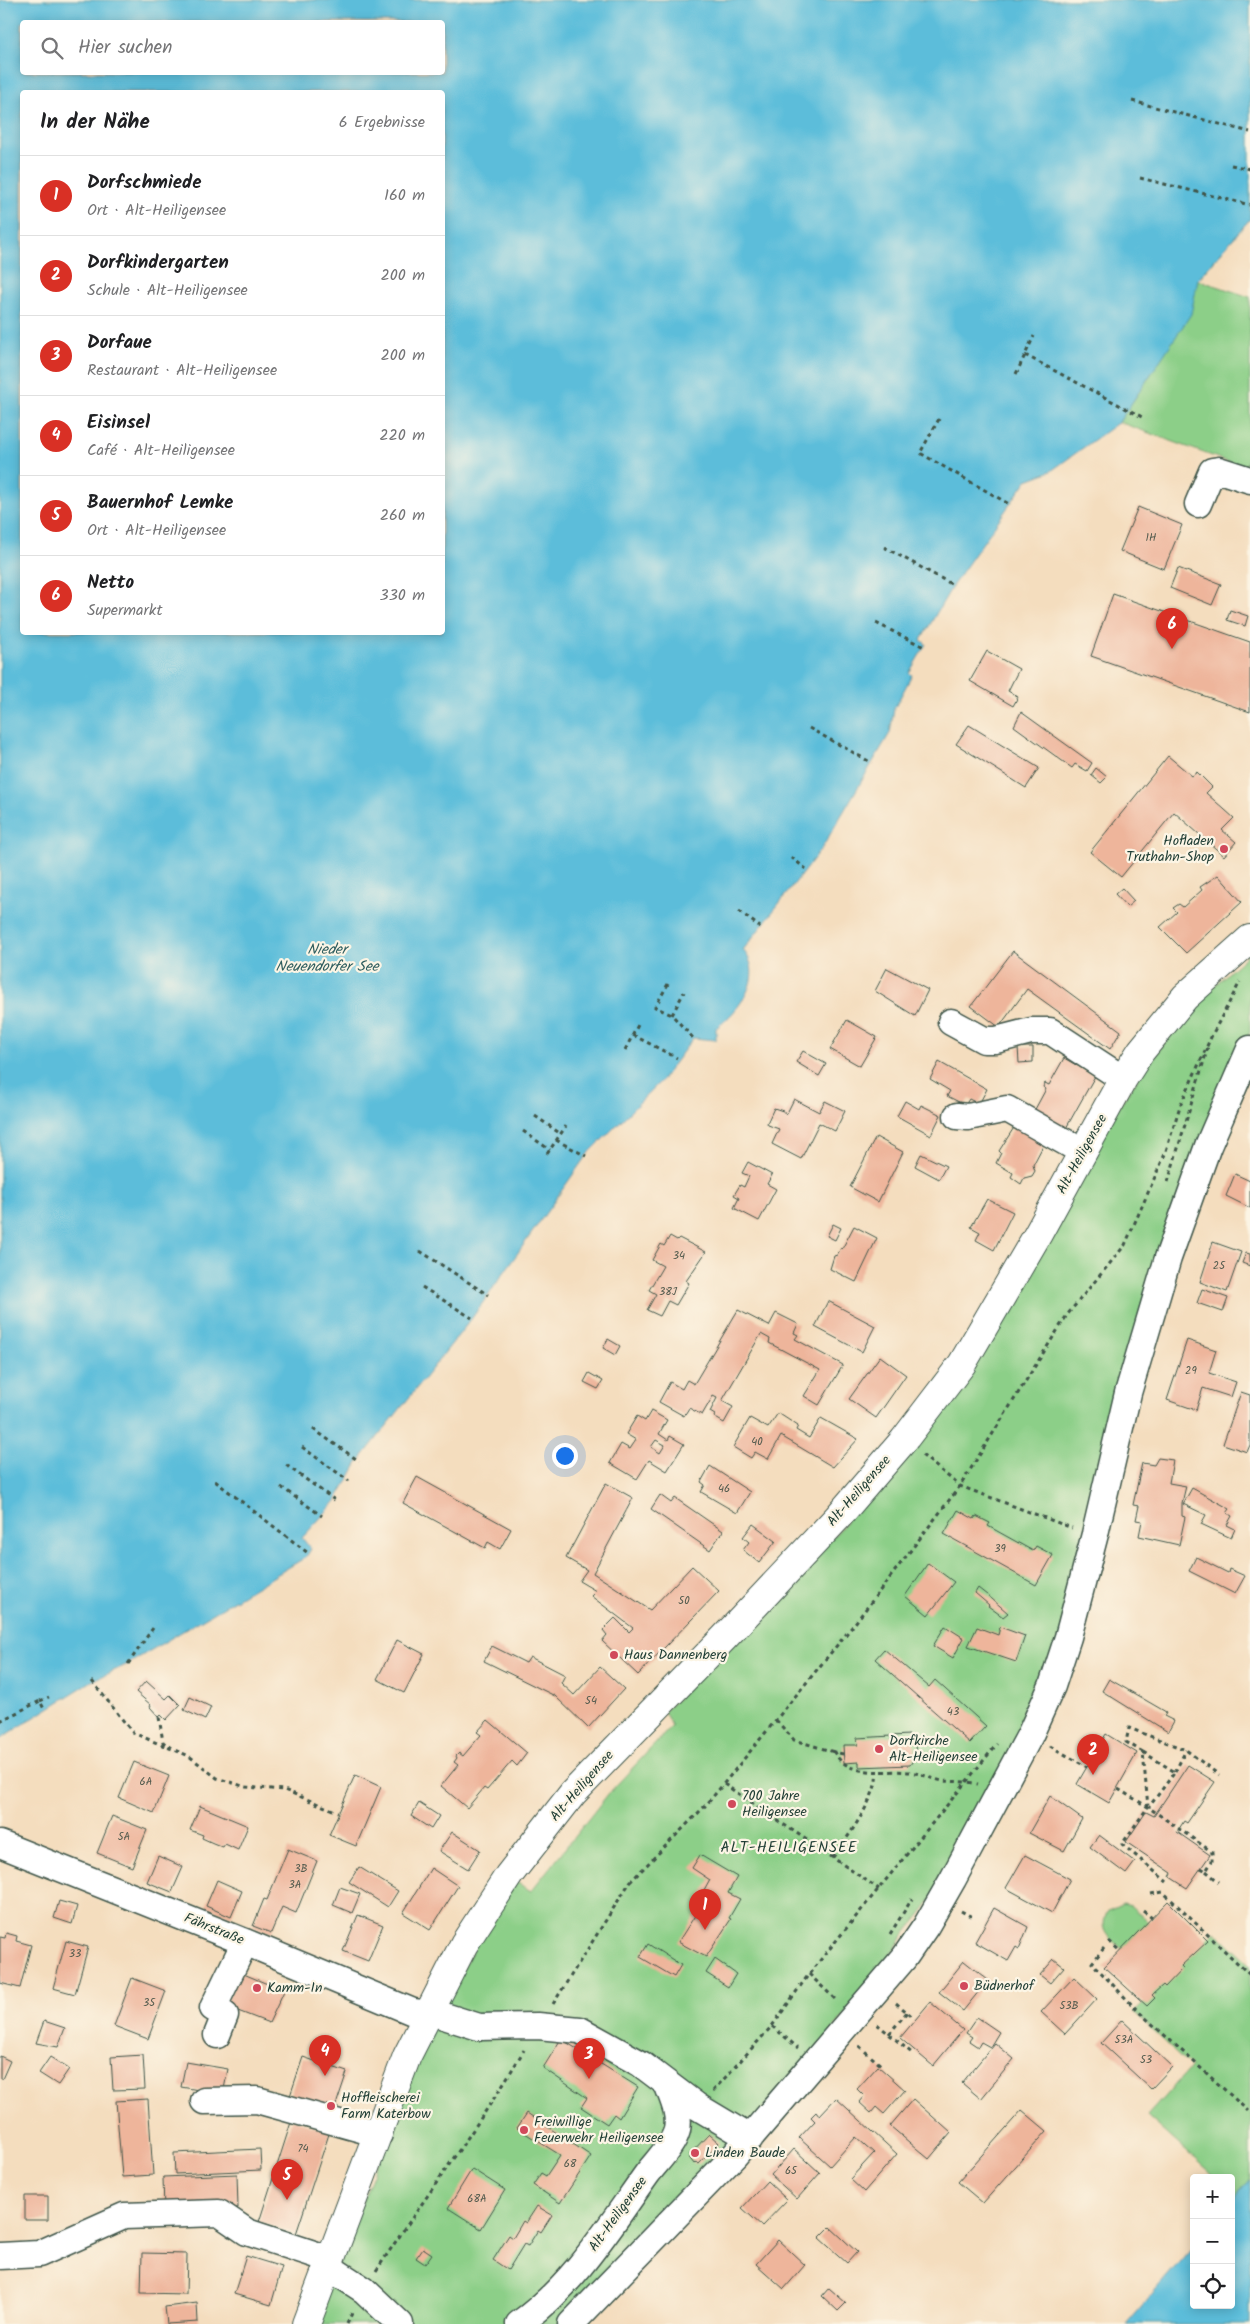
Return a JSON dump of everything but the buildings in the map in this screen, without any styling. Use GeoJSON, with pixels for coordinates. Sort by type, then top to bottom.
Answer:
{"type":"FeatureCollection","features":[{"type":"Feature","properties":{"kind":"main road","name":"Alt-Heiligensee"},"geometry":{"type":"LineString","coordinates":[[306,2324],[407,2056],[427,2013],[464,1944],[493,1900],[573,1793],[724,1638],[837,1518],[904,1440],[962,1364],[1123,1079],[1142,1051],[1185,996],[1250,939]]}},
{"type":"Feature","properties":{"kind":"street"},"geometry":{"type":"LineString","coordinates":[[1198,504],[1212,471],[1219,470],[1250,480]]}},
{"type":"Feature","properties":{"kind":"street"},"geometry":{"type":"LineString","coordinates":[[951,1022],[984,1040],[996,1040],[1031,1031],[1050,1032],[1123,1079]]}},
{"type":"Feature","properties":{"kind":"street"},"geometry":{"type":"LineString","coordinates":[[571,2324],[646,2249],[750,2138],[816,2063],[865,2021],[926,1926],[1030,1735],[1052,1686],[1068,1637],[1095,1534],[1128,1393],[1168,1258],[1205,1154],[1250,1048]]}},
{"type":"Feature","properties":{"kind":"street"},"geometry":{"type":"LineString","coordinates":[[957,1116],[968,1117],[1007,1108],[1083,1152]]}},
{"type":"Feature","properties":{"kind":"street","name":"Fährstraße"},"geometry":{"type":"LineString","coordinates":[[0,1844],[245,1942],[413,2012],[427,2013]]}},
{"type":"Feature","properties":{"kind":"street"},"geometry":{"type":"LineString","coordinates":[[217,2035],[225,2015],[214,2008],[245,1942]]}},
{"type":"Feature","properties":{"kind":"street"},"geometry":{"type":"LineString","coordinates":[[427,2013],[460,2020],[479,2027],[538,2026],[580,2030],[641,2064],[698,2107],[750,2138]]}},
{"type":"Feature","properties":{"kind":"street","name":"Alt-Heiligensee"},"geometry":{"type":"LineString","coordinates":[[519,2324],[539,2310],[567,2282],[610,2227],[666,2149],[676,2132],[678,2113],[668,2086]]}},
{"type":"Feature","properties":{"kind":"street"},"geometry":{"type":"LineString","coordinates":[[204,2101],[258,2100],[379,2134]]}},
{"type":"Feature","properties":{"kind":"street"},"geometry":{"type":"LineString","coordinates":[[0,2256],[39,2254],[124,2216],[219,2213],[248,2232],[328,2262],[364,2290],[400,2324]]}},
{"type":"Feature","properties":{"kind":"path"},"geometry":{"type":"LineString","coordinates":[[1132,101],[1250,132]]}},
{"type":"Feature","properties":{"kind":"path"},"geometry":{"type":"LineString","coordinates":[[1231,165],[1250,169]]}},
{"type":"Feature","properties":{"kind":"path"},"geometry":{"type":"LineString","coordinates":[[1140,178],[1250,205]]}},
{"type":"Feature","properties":{"kind":"path"},"geometry":{"type":"LineString","coordinates":[[1016,374],[1034,336]]}},
{"type":"Feature","properties":{"kind":"path"},"geometry":{"type":"LineString","coordinates":[[1025,355],[1142,417]]}},
{"type":"Feature","properties":{"kind":"path"},"geometry":{"type":"LineString","coordinates":[[939,419],[920,453],[1009,504]]}},
{"type":"Feature","properties":{"kind":"path"},"geometry":{"type":"LineString","coordinates":[[884,547],[953,585]]}},
{"type":"Feature","properties":{"kind":"path"},"geometry":{"type":"LineString","coordinates":[[876,623],[924,647]]}},
{"type":"Feature","properties":{"kind":"path"},"geometry":{"type":"LineString","coordinates":[[809,728],[872,762]]}},
{"type":"Feature","properties":{"kind":"path"},"geometry":{"type":"LineString","coordinates":[[791,857],[806,869]]}},
{"type":"Feature","properties":{"kind":"path"},"geometry":{"type":"LineString","coordinates":[[739,910],[760,927]]}},
{"type":"Feature","properties":{"kind":"path"},"geometry":{"type":"LineString","coordinates":[[364,2290],[442,2173],[493,2101],[538,2026],[630,1882],[707,1804],[852,1627],[960,1486],[1067,1316],[1125,1244],[1166,1154],[1180,1106],[1212,1034],[1244,974]]}},
{"type":"Feature","properties":{"kind":"path"},"geometry":{"type":"LineString","coordinates":[[668,984],[655,1007],[672,1015],[693,1038]]}},
{"type":"Feature","properties":{"kind":"path"},"geometry":{"type":"LineString","coordinates":[[672,1015],[684,992]]}},
{"type":"Feature","properties":{"kind":"path"},"geometry":{"type":"LineString","coordinates":[[625,1050],[639,1023]]}},
{"type":"Feature","properties":{"kind":"path"},"geometry":{"type":"LineString","coordinates":[[633,1035],[677,1058]]}},
{"type":"Feature","properties":{"kind":"path"},"geometry":{"type":"LineString","coordinates":[[535,1116],[561,1134]]}},
{"type":"Feature","properties":{"kind":"path"},"geometry":{"type":"LineString","coordinates":[[547,1154],[566,1126]]}},
{"type":"Feature","properties":{"kind":"path"},"geometry":{"type":"LineString","coordinates":[[523,1131],[550,1150]]}},
{"type":"Feature","properties":{"kind":"path"},"geometry":{"type":"LineString","coordinates":[[556,1140],[586,1156]]}},
{"type":"Feature","properties":{"kind":"path"},"geometry":{"type":"LineString","coordinates":[[420,1251],[488,1294]]}},
{"type":"Feature","properties":{"kind":"path"},"geometry":{"type":"LineString","coordinates":[[422,1287],[472,1318]]}},
{"type":"Feature","properties":{"kind":"path"},"geometry":{"type":"LineString","coordinates":[[313,1429],[359,1461]]}},
{"type":"Feature","properties":{"kind":"path"},"geometry":{"type":"LineString","coordinates":[[904,1440],[960,1486],[1095,1534]]}},
{"type":"Feature","properties":{"kind":"path"},"geometry":{"type":"LineString","coordinates":[[302,1447],[349,1481]]}},
{"type":"Feature","properties":{"kind":"path"},"geometry":{"type":"LineString","coordinates":[[286,1465],[336,1501]]}},
{"type":"Feature","properties":{"kind":"path"},"geometry":{"type":"LineString","coordinates":[[215,1481],[308,1553]]}},
{"type":"Feature","properties":{"kind":"path"},"geometry":{"type":"LineString","coordinates":[[281,1487],[322,1516]]}},
{"type":"Feature","properties":{"kind":"path"},"geometry":{"type":"LineString","coordinates":[[128,1664],[153,1628]]}},
{"type":"Feature","properties":{"kind":"path"},"geometry":{"type":"LineString","coordinates":[[92,1681],[133,1733],[189,1756],[217,1778],[246,1787],[284,1790],[338,1812]]}},
{"type":"Feature","properties":{"kind":"path"},"geometry":{"type":"LineString","coordinates":[[0,1721],[49,1697]]}},
{"type":"Feature","properties":{"kind":"path"},"geometry":{"type":"LineString","coordinates":[[40,1701],[45,1711]]}},
{"type":"Feature","properties":{"kind":"path"},"geometry":{"type":"LineString","coordinates":[[160,1717],[163,1742],[171,1748]]}},
{"type":"Feature","properties":{"kind":"path"},"geometry":{"type":"LineString","coordinates":[[776,1720],[794,1740],[843,1754]]}},
{"type":"Feature","properties":{"kind":"path"},"geometry":{"type":"LineString","coordinates":[[1175,1772],[1126,1742],[1129,1728],[1186,1750],[1219,1775]]}},
{"type":"Feature","properties":{"kind":"path"},"geometry":{"type":"LineString","coordinates":[[698,2107],[772,2026],[809,1974],[1007,1733],[1030,1735],[1087,1767]]}},
{"type":"Feature","properties":{"kind":"path"},"geometry":{"type":"LineString","coordinates":[[1166,1882],[1122,1844],[1175,1772],[1186,1750]]}},
{"type":"Feature","properties":{"kind":"path"},"geometry":{"type":"LineString","coordinates":[[834,1752],[838,1760],[847,1767],[876,1773],[908,1772],[945,1781],[967,1781],[979,1784],[974,1792]]}},
{"type":"Feature","properties":{"kind":"path"},"geometry":{"type":"LineString","coordinates":[[1143,1752],[1148,1807]]}},
{"type":"Feature","properties":{"kind":"path"},"geometry":{"type":"LineString","coordinates":[[833,1857],[860,1816],[874,1789],[877,1778],[876,1773]]}},
{"type":"Feature","properties":{"kind":"path"},"geometry":{"type":"LineString","coordinates":[[724,1784],[879,1889]]}},
{"type":"Feature","properties":{"kind":"path"},"geometry":{"type":"LineString","coordinates":[[1118,1788],[1212,1852],[1212,1861],[1206,1872]]}},
{"type":"Feature","properties":{"kind":"path"},"geometry":{"type":"LineString","coordinates":[[1200,1868],[1220,1882]]}},
{"type":"Feature","properties":{"kind":"path"},"geometry":{"type":"LineString","coordinates":[[1151,1894],[1163,1892],[1250,1974]]}},
{"type":"Feature","properties":{"kind":"path"},"geometry":{"type":"LineString","coordinates":[[888,1936],[914,1896]]}},
{"type":"Feature","properties":{"kind":"path"},"geometry":{"type":"LineString","coordinates":[[1143,1910],[1152,1918]]}},
{"type":"Feature","properties":{"kind":"path"},"geometry":{"type":"LineString","coordinates":[[963,1912],[974,1918]]}},
{"type":"Feature","properties":{"kind":"path"},"geometry":{"type":"LineString","coordinates":[[1108,1941],[1120,1951]]}},
{"type":"Feature","properties":{"kind":"path"},"geometry":{"type":"LineString","coordinates":[[1104,1948],[1092,1963],[1138,2011],[1248,2111]]}},
{"type":"Feature","properties":{"kind":"path"},"geometry":{"type":"LineString","coordinates":[[809,1974],[865,2021],[888,2034],[912,2054]]}},
{"type":"Feature","properties":{"kind":"path"},"geometry":{"type":"LineString","coordinates":[[895,2002],[914,2018]]}},
{"type":"Feature","properties":{"kind":"path"},"geometry":{"type":"LineString","coordinates":[[888,2034],[907,2012]]}},
{"type":"Feature","properties":{"kind":"path"},"geometry":{"type":"LineString","coordinates":[[772,2026],[816,2063]]}},
{"type":"Feature","properties":{"kind":"path"},"geometry":{"type":"LineString","coordinates":[[857,2045],[883,2067]]}},
{"type":"Feature","properties":{"kind":"green space"},"geometry":{"type":"Polygon","coordinates":[[[1250,218],[1198,280],[1250,297],[1250,453],[1245,468],[1119,422],[1153,371],[1166,273],[1250,218]]]}},
{"type":"Feature","properties":{"kind":"green space"},"geometry":{"type":"Polygon","coordinates":[[[1250,953],[1250,1032],[1223,1092],[1067,1629],[953,1871],[817,2051],[563,2324],[315,2324],[426,2038],[483,1931],[516,1882],[531,1891],[609,1793],[672,1726],[664,1712],[842,1527],[1145,1067],[1204,995],[1250,953]]]}},
{"type":"Feature","properties":{"kind":"green space"},"geometry":{"type":"Polygon","coordinates":[[[1123,1904],[1131,1906],[1148,1922],[1122,1949],[1106,1932],[1104,1923],[1108,1911],[1123,1904]]]}},
{"type":"Feature","properties":{"kind":"green space"},"geometry":{"type":"Polygon","coordinates":[[[1215,1931],[1250,1964],[1250,2180],[1236,2196],[1235,2174],[1212,2174],[1147,2116],[1191,2067],[1134,2012],[1215,1931]]]}},
{"type":"Feature","properties":{"kind":"water","name":"Nieder Neuendorfer See"},"geometry":{"type":"Polygon","coordinates":[[[0,0],[1250,0],[1250,219],[1198,279],[1191,314],[1119,422],[1051,471],[1027,480],[953,585],[921,640],[926,644],[909,673],[912,675],[894,709],[890,733],[822,848],[743,950],[749,960],[752,971],[751,982],[741,1003],[716,1028],[716,1040],[693,1038],[662,1080],[586,1156],[472,1318],[359,1461],[336,1501],[302,1538],[311,1549],[306,1557],[128,1664],[92,1681],[0,1739],[0,0]]]}},
{"type":"Feature","properties":{"kind":"water"},"geometry":{"type":"Polygon","coordinates":[[[1250,2180],[1250,2324],[1126,2324],[1190,2250],[1190,2309],[1235,2309],[1235,2197],[1250,2180]]]}},
{"type":"Feature","properties":{"kind":"place","name":"Netto"},"geometry":{"type":"Point","coordinates":[1172,649]}},
{"type":"Feature","properties":{"kind":"place","name":"Hofladen Truthahn-Shop"},"geometry":{"type":"Point","coordinates":[1224,849]}},
{"type":"Feature","properties":{"kind":"place","name":"Haus Dannenberg"},"geometry":{"type":"Point","coordinates":[614,1655]}},
{"type":"Feature","properties":{"kind":"place","name":"Dorfkirche Alt-Heiligensee"},"geometry":{"type":"Point","coordinates":[879,1749]}},
{"type":"Feature","properties":{"kind":"place","name":"Dorfkindergarten"},"geometry":{"type":"Point","coordinates":[1093,1775]}},
{"type":"Feature","properties":{"kind":"place","name":"700 Jahre Heiligensee"},"geometry":{"type":"Point","coordinates":[732,1804]}},
{"type":"Feature","properties":{"kind":"place","name":"Dorfschmiede"},"geometry":{"type":"Point","coordinates":[705,1930]}},
{"type":"Feature","properties":{"kind":"place","name":"Büdnerhof"},"geometry":{"type":"Point","coordinates":[964,1986]}},
{"type":"Feature","properties":{"kind":"place","name":"Kamm-In"},"geometry":{"type":"Point","coordinates":[257,1988]}},
{"type":"Feature","properties":{"kind":"place","name":"Eisinsel"},"geometry":{"type":"Point","coordinates":[325,2076]}},
{"type":"Feature","properties":{"kind":"place","name":"Dorfaue"},"geometry":{"type":"Point","coordinates":[589,2079]}},
{"type":"Feature","properties":{"kind":"place","name":"Hoffleischerei Farm Katerbow"},"geometry":{"type":"Point","coordinates":[331,2106]}},
{"type":"Feature","properties":{"kind":"place","name":"Freiwillige Feuerwehr Heiligensee"},"geometry":{"type":"Point","coordinates":[524,2130]}},
{"type":"Feature","properties":{"kind":"place","name":"Linden Baude"},"geometry":{"type":"Point","coordinates":[695,2153]}},
{"type":"Feature","properties":{"kind":"place","name":"Bauernhof Lemke"},"geometry":{"type":"Point","coordinates":[287,2200]}},
{"type":"Feature","properties":{"kind":"district","name":"ALT-HEILIGENSEE"},"geometry":{"type":"Point","coordinates":[789,1848]}}]}
